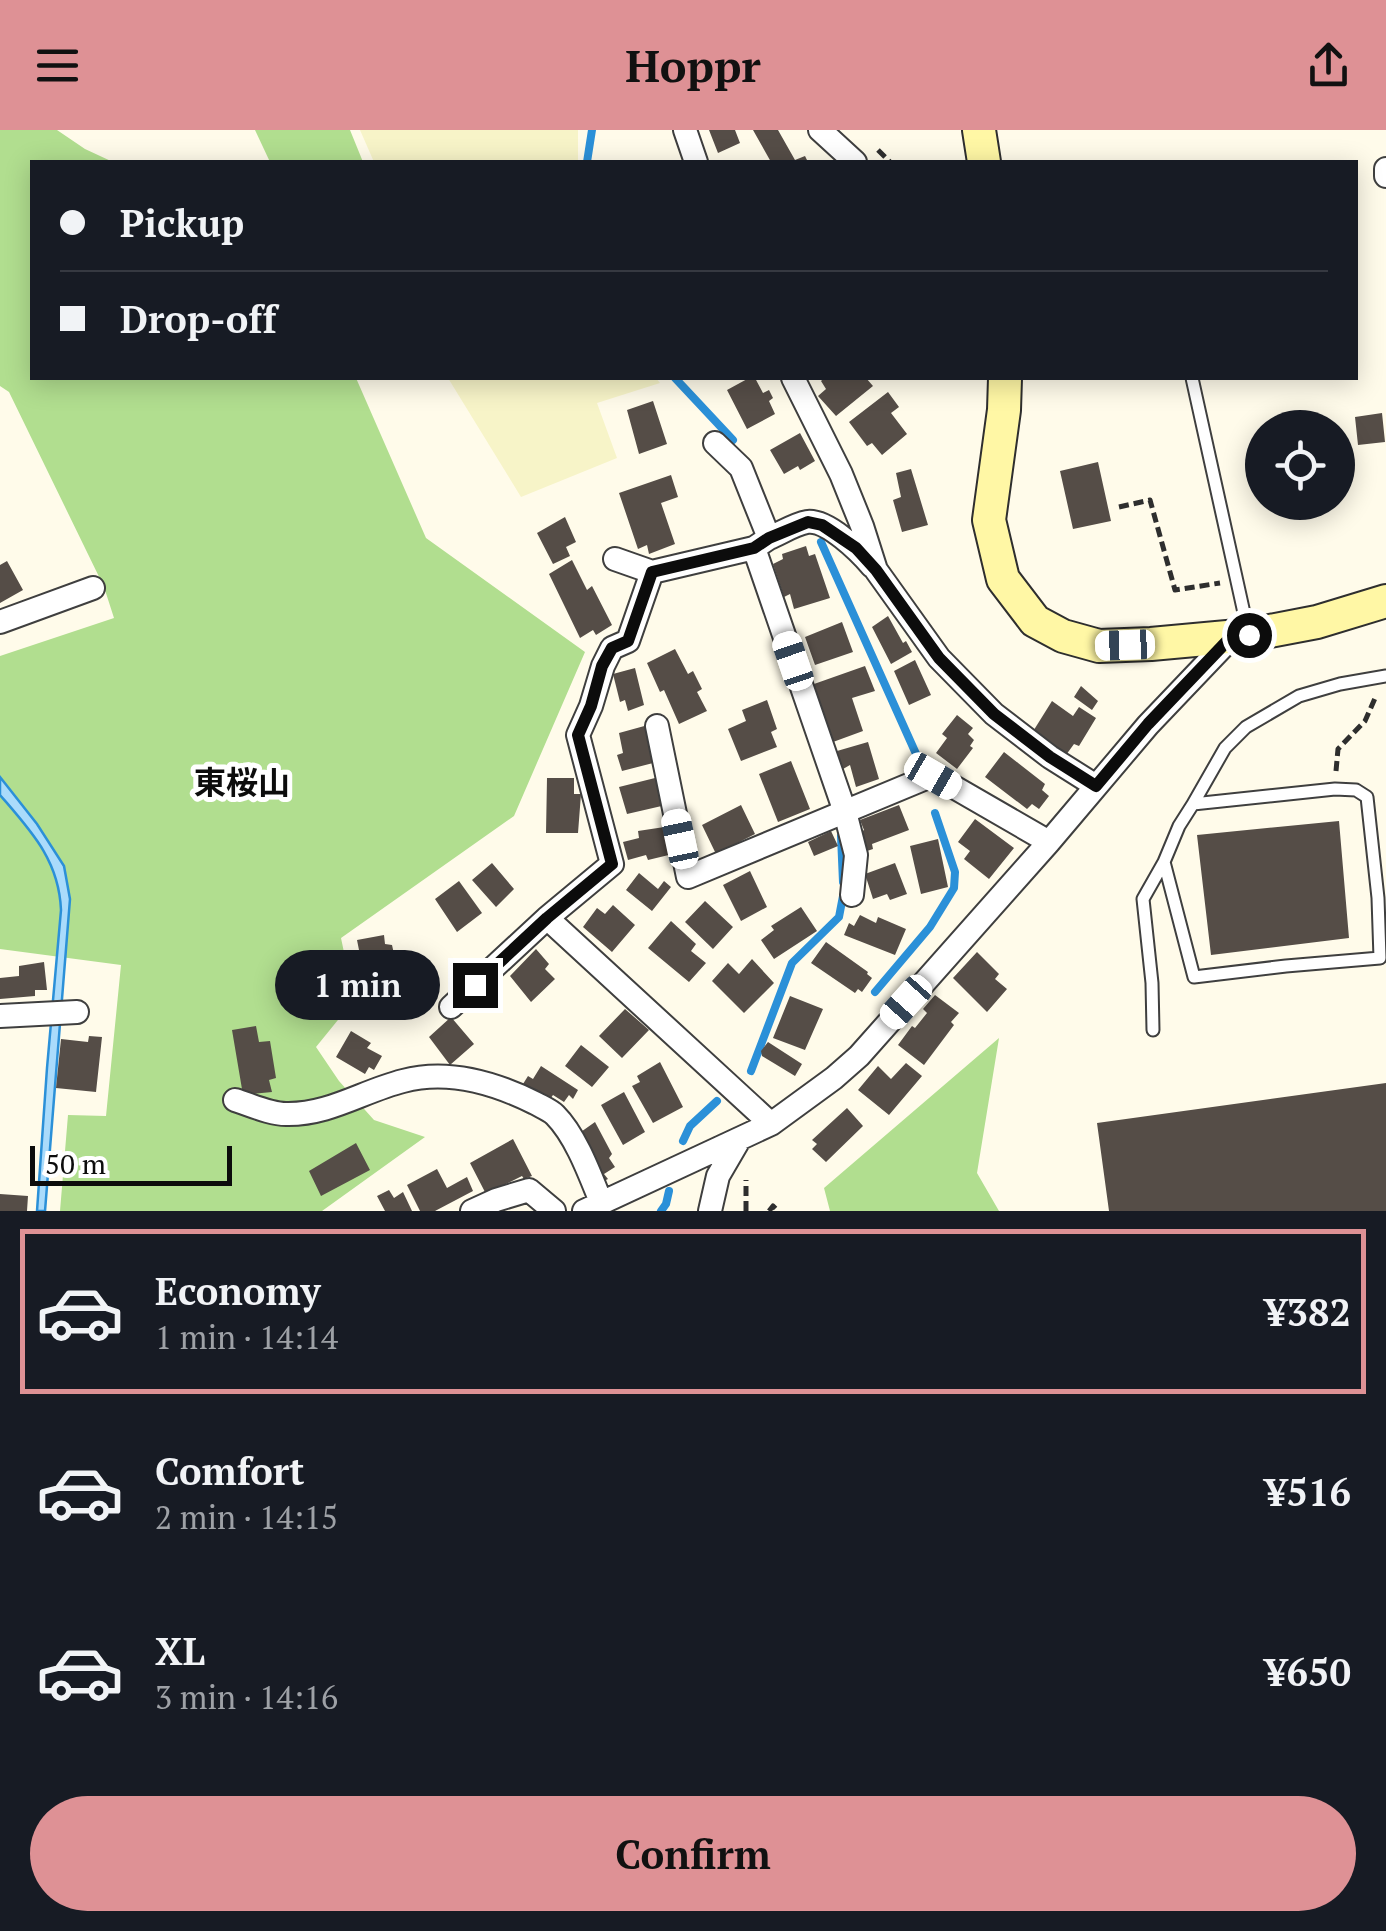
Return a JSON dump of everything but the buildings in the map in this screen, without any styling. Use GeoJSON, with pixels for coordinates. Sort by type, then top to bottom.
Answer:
{"type":"FeatureCollection","features":[{"type":"Feature","properties":{"kind":"street"},"geometry":{"type":"LineString","coordinates":[[684,130],[695,160]]}},
{"type":"Feature","properties":{"kind":"street"},"geometry":{"type":"LineString","coordinates":[[820,130],[853,160]]}},
{"type":"Feature","properties":{"kind":"street"},"geometry":{"type":"LineString","coordinates":[[979,130],[984,160]]}},
{"type":"Feature","properties":{"kind":"street"},"geometry":{"type":"LineString","coordinates":[[1386,168],[1386,176]]}},
{"type":"Feature","properties":{"kind":"street"},"geometry":{"type":"LineString","coordinates":[[793,380],[841,474],[876,570]]}},
{"type":"Feature","properties":{"kind":"street"},"geometry":{"type":"LineString","coordinates":[[1006,380],[989,520],[1003,579],[1035,620],[1063,636],[1099,646],[1240,637],[1317,622],[1386,601]]}},
{"type":"Feature","properties":{"kind":"street"},"geometry":{"type":"LineString","coordinates":[[715,443],[742,468],[845,812],[856,855],[852,895]]}},
{"type":"Feature","properties":{"kind":"street"},"geometry":{"type":"LineString","coordinates":[[615,559],[652,572],[762,543],[808,522],[822,525],[856,548],[939,658],[994,714],[1096,786]]}},
{"type":"Feature","properties":{"kind":"street"},"geometry":{"type":"LineString","coordinates":[[450,1007],[612,864],[578,735],[602,666],[612,648],[628,641],[652,572]]}},
{"type":"Feature","properties":{"kind":"street"},"geometry":{"type":"LineString","coordinates":[[0,622],[93,588]]}},
{"type":"Feature","properties":{"kind":"street"},"geometry":{"type":"LineString","coordinates":[[235,1100],[284,1114],[338,1106],[406,1080],[440,1076],[484,1083],[553,1112],[586,1166],[593,1206],[739,1140],[771,1124],[859,1056],[1148,724],[1240,637]]}},
{"type":"Feature","properties":{"kind":"street"},"geometry":{"type":"LineString","coordinates":[[657,726],[688,877],[933,776],[1048,842]]}},
{"type":"Feature","properties":{"kind":"street"},"geometry":{"type":"LineString","coordinates":[[547,918],[771,1124]]}},
{"type":"Feature","properties":{"kind":"street"},"geometry":{"type":"LineString","coordinates":[[0,1016],[77,1012]]}},
{"type":"Feature","properties":{"kind":"street"},"geometry":{"type":"LineString","coordinates":[[710,1211],[718,1176],[739,1140]]}},
{"type":"Feature","properties":{"kind":"street"},"geometry":{"type":"LineString","coordinates":[[472,1211],[530,1190],[554,1211]]}},
{"type":"Feature","properties":{"kind":"lane"},"geometry":{"type":"LineString","coordinates":[[1192,380],[1238,580],[1240,637]]}},
{"type":"Feature","properties":{"kind":"lane"},"geometry":{"type":"LineString","coordinates":[[1152,1030],[1152,984],[1143,899],[1224,748],[1246,728],[1300,696],[1382,677]]}},
{"type":"Feature","properties":{"kind":"lane"},"geometry":{"type":"LineString","coordinates":[[1164,862],[1194,977],[1380,958],[1367,797],[1356,790],[1335,790],[1193,804]]}},
{"type":"Feature","properties":{"kind":"path"},"geometry":{"type":"LineString","coordinates":[[1119,507],[1150,500],[1175,590],[1238,580]]}},
{"type":"Feature","properties":{"kind":"path"},"geometry":{"type":"LineString","coordinates":[[1335,790],[1338,749],[1371,711],[1382,677]]}},
{"type":"Feature","properties":{"kind":"path"},"geometry":{"type":"LineString","coordinates":[[769,1211],[773,1206],[778,1211]]}},
{"type":"Feature","properties":{"kind":"shaded area"},"geometry":{"type":"Polygon","coordinates":[[[360,130],[578,130],[578,160],[373,160],[360,130]]]}},
{"type":"Feature","properties":{"kind":"shaded area"},"geometry":{"type":"Polygon","coordinates":[[[449,380],[658,380],[660,383],[597,403],[617,458],[521,497],[449,380]]]}},
{"type":"Feature","properties":{"kind":"green space"},"geometry":{"type":"Polygon","coordinates":[[[0,130],[57,130],[109,160],[30,160],[30,380],[357,380],[426,538],[585,652],[514,816],[341,938],[350,981],[342,1015],[316,1047],[339,1081],[374,1120],[425,1137],[322,1211],[60,1211],[68,1115],[106,1116],[121,965],[0,949],[0,656],[114,618],[104,587],[9,392],[0,386],[0,130]]]}},
{"type":"Feature","properties":{"kind":"green space"},"geometry":{"type":"Polygon","coordinates":[[[255,130],[350,130],[362,160],[269,160],[255,130]]]}},
{"type":"Feature","properties":{"kind":"green space"},"geometry":{"type":"Polygon","coordinates":[[[999,1038],[977,1173],[999,1211],[830,1211],[824,1188],[999,1038]]]}},
{"type":"Feature","properties":{"kind":"water"},"geometry":{"type":"Polygon","coordinates":[[[0,777],[64,866],[70,899],[45,1211],[37,1211],[61,910],[49,861],[0,795],[0,777]]]}},
{"type":"Feature","properties":{"kind":"waterway"},"geometry":{"type":"LineString","coordinates":[[587,160],[592,130]]}},
{"type":"Feature","properties":{"kind":"waterway"},"geometry":{"type":"LineString","coordinates":[[677,380],[733,440]]}},
{"type":"Feature","properties":{"kind":"waterway"},"geometry":{"type":"LineString","coordinates":[[821,542],[917,756]]}},
{"type":"Feature","properties":{"kind":"waterway"},"geometry":{"type":"LineString","coordinates":[[875,992],[930,927],[954,888],[955,872],[935,813]]}},
{"type":"Feature","properties":{"kind":"waterway"},"geometry":{"type":"LineString","coordinates":[[841,836],[843,882]]}},
{"type":"Feature","properties":{"kind":"waterway"},"geometry":{"type":"LineString","coordinates":[[751,1071],[792,963],[839,917],[843,896]]}},
{"type":"Feature","properties":{"kind":"waterway"},"geometry":{"type":"LineString","coordinates":[[683,1141],[690,1126],[717,1101]]}},
{"type":"Feature","properties":{"kind":"waterway"},"geometry":{"type":"LineString","coordinates":[[661,1211],[669,1191]]}},
{"type":"Feature","properties":{"kind":"district","name":"東桜山"},"geometry":{"type":"Point","coordinates":[242,782]}},
{"type":"Feature","properties":{"kind":"route"},"geometry":{"type":"LineString","coordinates":[[475,985],[612,864],[578,735],[602,666],[612,648],[628,641],[652,572],[754,548],[808,522],[822,525],[856,548],[909,613],[939,658],[994,714],[1096,786],[1148,724],[1230,638],[1249,635]]}}]}
